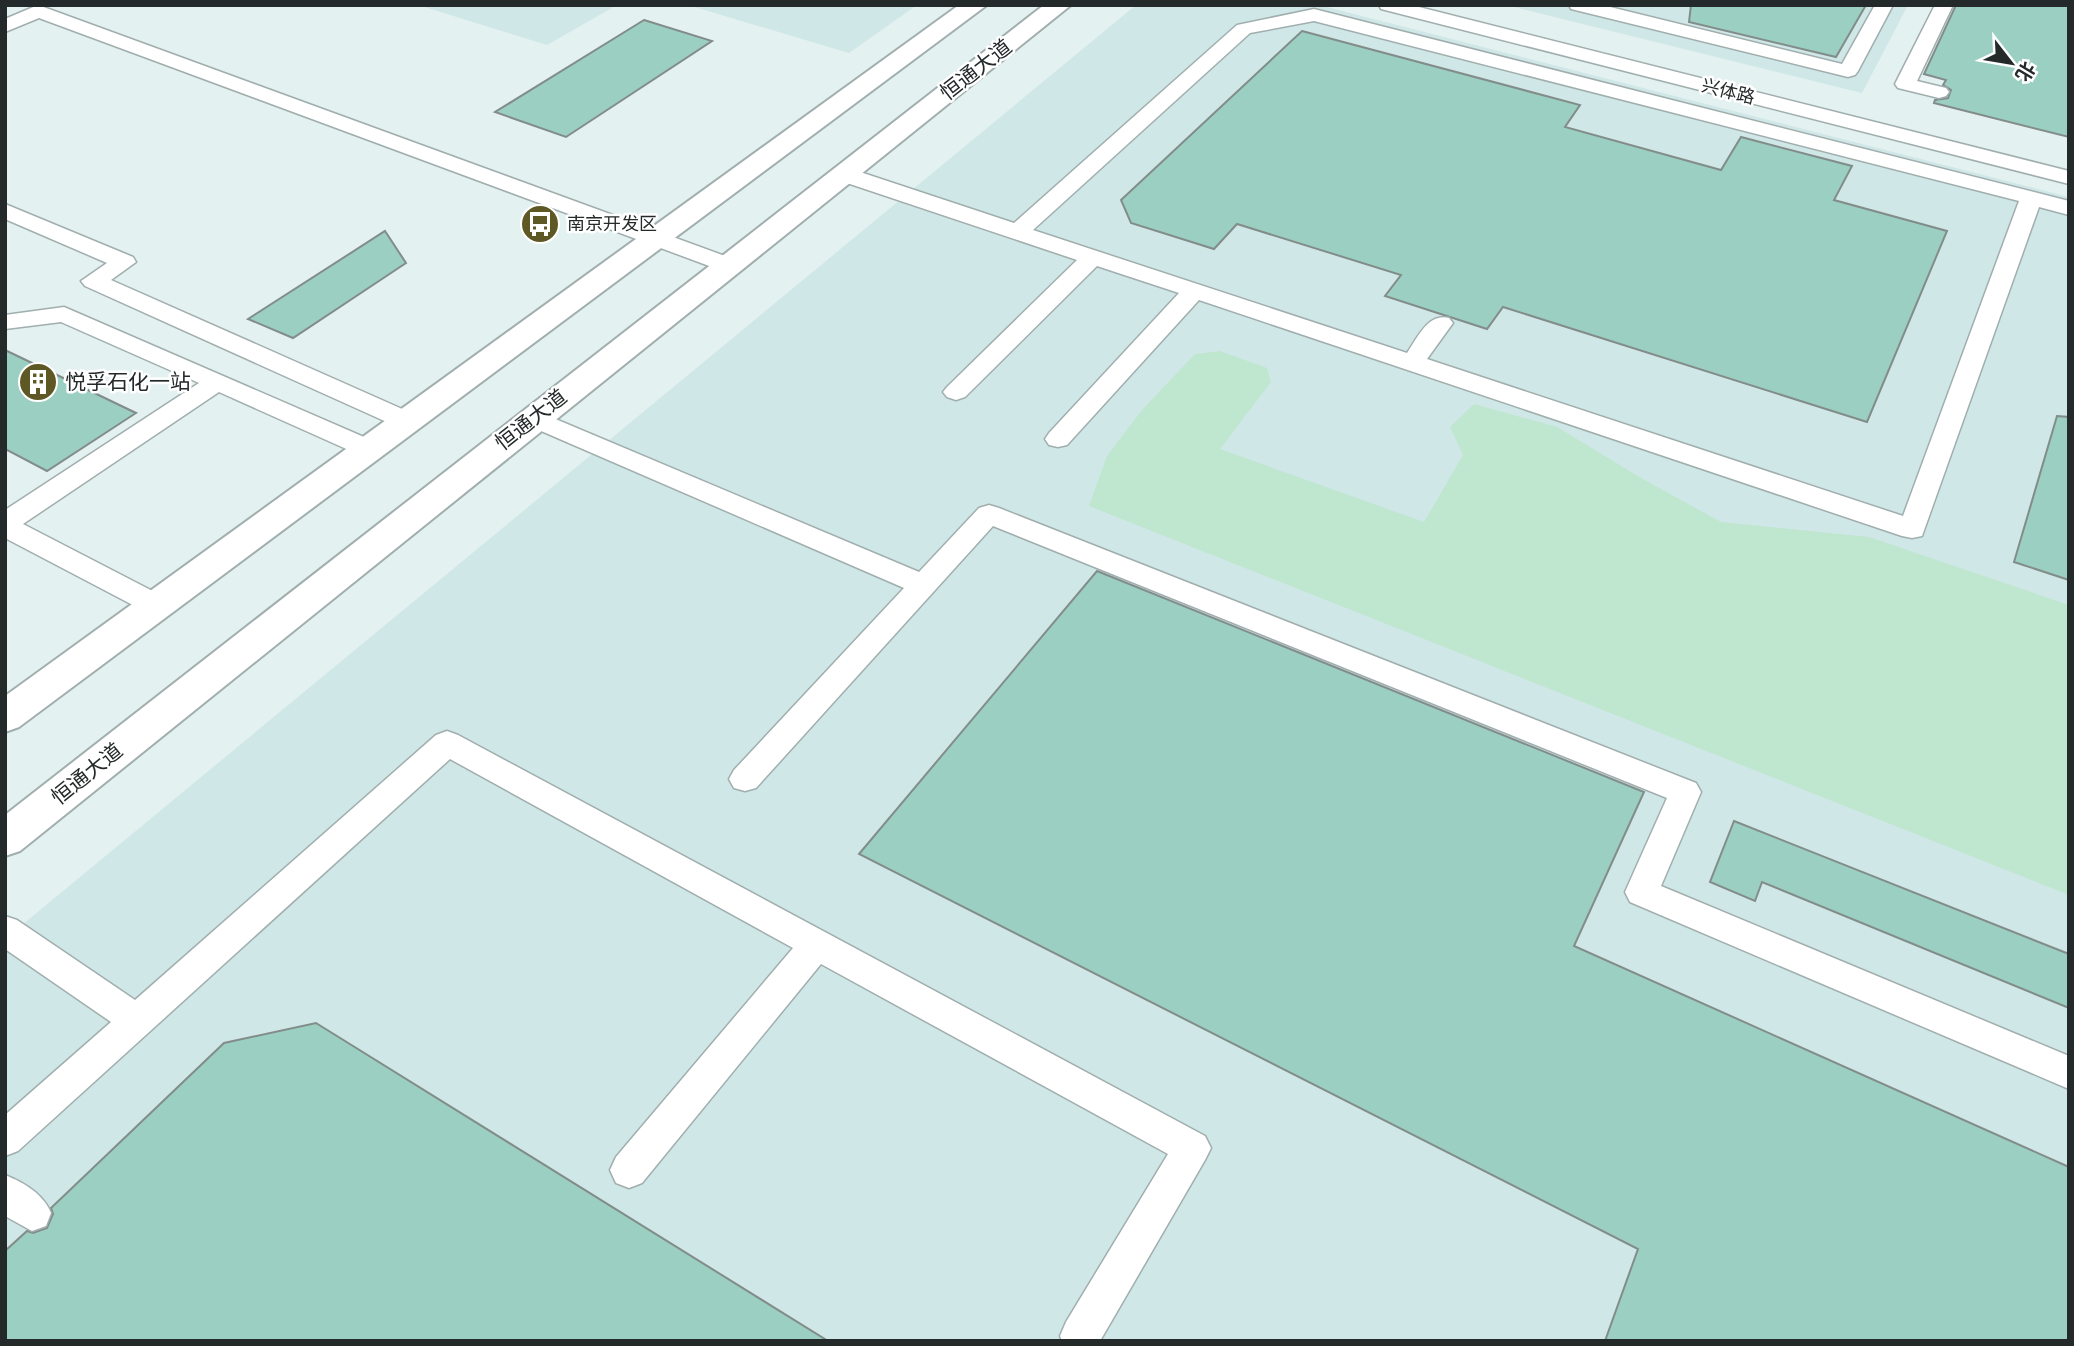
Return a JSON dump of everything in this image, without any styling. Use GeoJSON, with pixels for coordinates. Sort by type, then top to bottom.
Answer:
{"type":"FeatureCollection","features":[{"type":"Feature","properties":{"kind":"main road"},"geometry":{"type":"LineString","coordinates":[[5,718],[975,5]]}},
{"type":"Feature","properties":{"kind":"main road","name":"恒通大道"},"geometry":{"type":"LineString","coordinates":[[5,839],[1059,5]]}},
{"type":"Feature","properties":{"kind":"lane","name":"兴体路"},"geometry":{"type":"LineString","coordinates":[[1388,5],[2069,178]]}},
{"type":"Feature","properties":{"kind":"lane"},"geometry":{"type":"LineString","coordinates":[[1578,5],[1847,71],[1884,5]]}},
{"type":"Feature","properties":{"kind":"lane"},"geometry":{"type":"LineString","coordinates":[[1939,92],[1905,84],[1944,5]]}},
{"type":"Feature","properties":{"kind":"lane"},"geometry":{"type":"LineString","coordinates":[[5,26],[38,11],[729,265]]}},
{"type":"Feature","properties":{"kind":"lane"},"geometry":{"type":"LineString","coordinates":[[1017,232],[1244,29],[1314,15],[2069,208]]}},
{"type":"Feature","properties":{"kind":"lane"},"geometry":{"type":"LineString","coordinates":[[843,174],[1912,529],[2031,198]]}},
{"type":"Feature","properties":{"kind":"lane"},"geometry":{"type":"LineString","coordinates":[[5,211],[125,262],[93,281],[409,422]]}},
{"type":"Feature","properties":{"kind":"lane"},"geometry":{"type":"LineString","coordinates":[[957,392],[1093,257]]}},
{"type":"Feature","properties":{"kind":"lane"},"geometry":{"type":"LineString","coordinates":[[1058,439],[1194,291]]}},
{"type":"Feature","properties":{"kind":"lane"},"geometry":{"type":"LineString","coordinates":[[5,322],[64,314],[371,450]]}},
{"type":"Feature","properties":{"kind":"lane"},"geometry":{"type":"LineString","coordinates":[[1412,363],[1441,323]]}},
{"type":"Feature","properties":{"kind":"lane"},"geometry":{"type":"LineString","coordinates":[[158,606],[5,524],[217,382]]}},
{"type":"Feature","properties":{"kind":"lane"},"geometry":{"type":"LineString","coordinates":[[534,418],[924,585]]}},
{"type":"Feature","properties":{"kind":"lane"},"geometry":{"type":"LineString","coordinates":[[745,779],[989,514],[1685,792],[1642,892],[2069,1073]]}},
{"type":"Feature","properties":{"kind":"lane"},"geometry":{"type":"LineString","coordinates":[[5,1139],[447,744],[1192,1148],[1080,1336]]}},
{"type":"Feature","properties":{"kind":"lane"},"geometry":{"type":"LineString","coordinates":[[5,930],[137,1021]]}},
{"type":"Feature","properties":{"kind":"lane"},"geometry":{"type":"LineString","coordinates":[[629,1170],[817,944]]}},
{"type":"Feature","properties":{"kind":"shaded area"},"geometry":{"type":"Polygon","coordinates":[[[418,5],[617,5],[547,45],[418,5]]]}},
{"type":"Feature","properties":{"kind":"shaded area"},"geometry":{"type":"Polygon","coordinates":[[[688,5],[917,5],[849,53],[688,5]]]}},
{"type":"Feature","properties":{"kind":"shaded area"},"geometry":{"type":"Polygon","coordinates":[[[1136,5],[1319,5],[2069,197],[2069,1341],[5,1341],[5,939],[1136,5]]]}},
{"type":"Feature","properties":{"kind":"shaded area"},"geometry":{"type":"Polygon","coordinates":[[[1506,5],[1908,5],[1862,93],[1506,5]]]}},
{"type":"Feature","properties":{"kind":"green space"},"geometry":{"type":"Polygon","coordinates":[[[1220,351],[1267,368],[1271,382],[1220,449],[1424,522],[1463,455],[1450,427],[1474,404],[1557,427],[1721,522],[1869,537],[2069,605],[2069,895],[1089,506],[1107,456],[1142,410],[1195,354],[1220,351]]]}},
{"type":"Feature","properties":{"kind":"building"},"geometry":{"type":"Polygon","coordinates":[[[1691,5],[1866,5],[1836,57],[1689,22],[1691,5]]]}},
{"type":"Feature","properties":{"kind":"building"},"geometry":{"type":"Polygon","coordinates":[[[1956,5],[2069,5],[2069,137],[1934,103],[1935,100],[1948,98],[1951,90],[1943,85],[1946,80],[1924,74],[1956,5]]]}},
{"type":"Feature","properties":{"kind":"building"},"geometry":{"type":"Polygon","coordinates":[[[644,20],[712,41],[566,137],[495,112],[644,20]]]}},
{"type":"Feature","properties":{"kind":"building"},"geometry":{"type":"Polygon","coordinates":[[[1302,31],[1580,105],[1565,127],[1721,170],[1741,137],[1852,166],[1834,200],[1947,231],[1867,422],[1503,307],[1487,329],[1385,296],[1401,275],[1237,224],[1214,249],[1131,223],[1121,200],[1302,31]]]}},
{"type":"Feature","properties":{"kind":"building"},"geometry":{"type":"Polygon","coordinates":[[[385,231],[406,263],[293,338],[248,319],[385,231]]]}},
{"type":"Feature","properties":{"kind":"building","name":"悦孚石化一站"},"geometry":{"type":"Polygon","coordinates":[[[5,350],[136,413],[47,471],[5,449],[5,350]]]}},
{"type":"Feature","properties":{"kind":"building"},"geometry":{"type":"Polygon","coordinates":[[[2057,416],[2069,417],[2069,580],[2014,562],[2057,416]]]}},
{"type":"Feature","properties":{"kind":"building"},"geometry":{"type":"Polygon","coordinates":[[[1097,571],[1644,792],[1574,946],[2069,1167],[2069,1341],[1605,1341],[1638,1249],[859,854],[1097,571]]]}},
{"type":"Feature","properties":{"kind":"building"},"geometry":{"type":"Polygon","coordinates":[[[1734,821],[2069,954],[2069,1008],[1762,882],[1755,901],[1710,882],[1734,821]]]}},
{"type":"Feature","properties":{"kind":"building"},"geometry":{"type":"Polygon","coordinates":[[[316,1023],[828,1341],[5,1341],[5,1251],[27,1231],[33,1233],[47,1228],[53,1214],[51,1208],[224,1043],[316,1023]]]}},
{"type":"Feature","properties":{"kind":"place","name":"南京开发区"},"geometry":{"type":"Point","coordinates":[540,224]}},
{"type":"Feature","properties":{"kind":"place","name":"悦孚石化一站"},"geometry":{"type":"Point","coordinates":[38,382]}}]}
